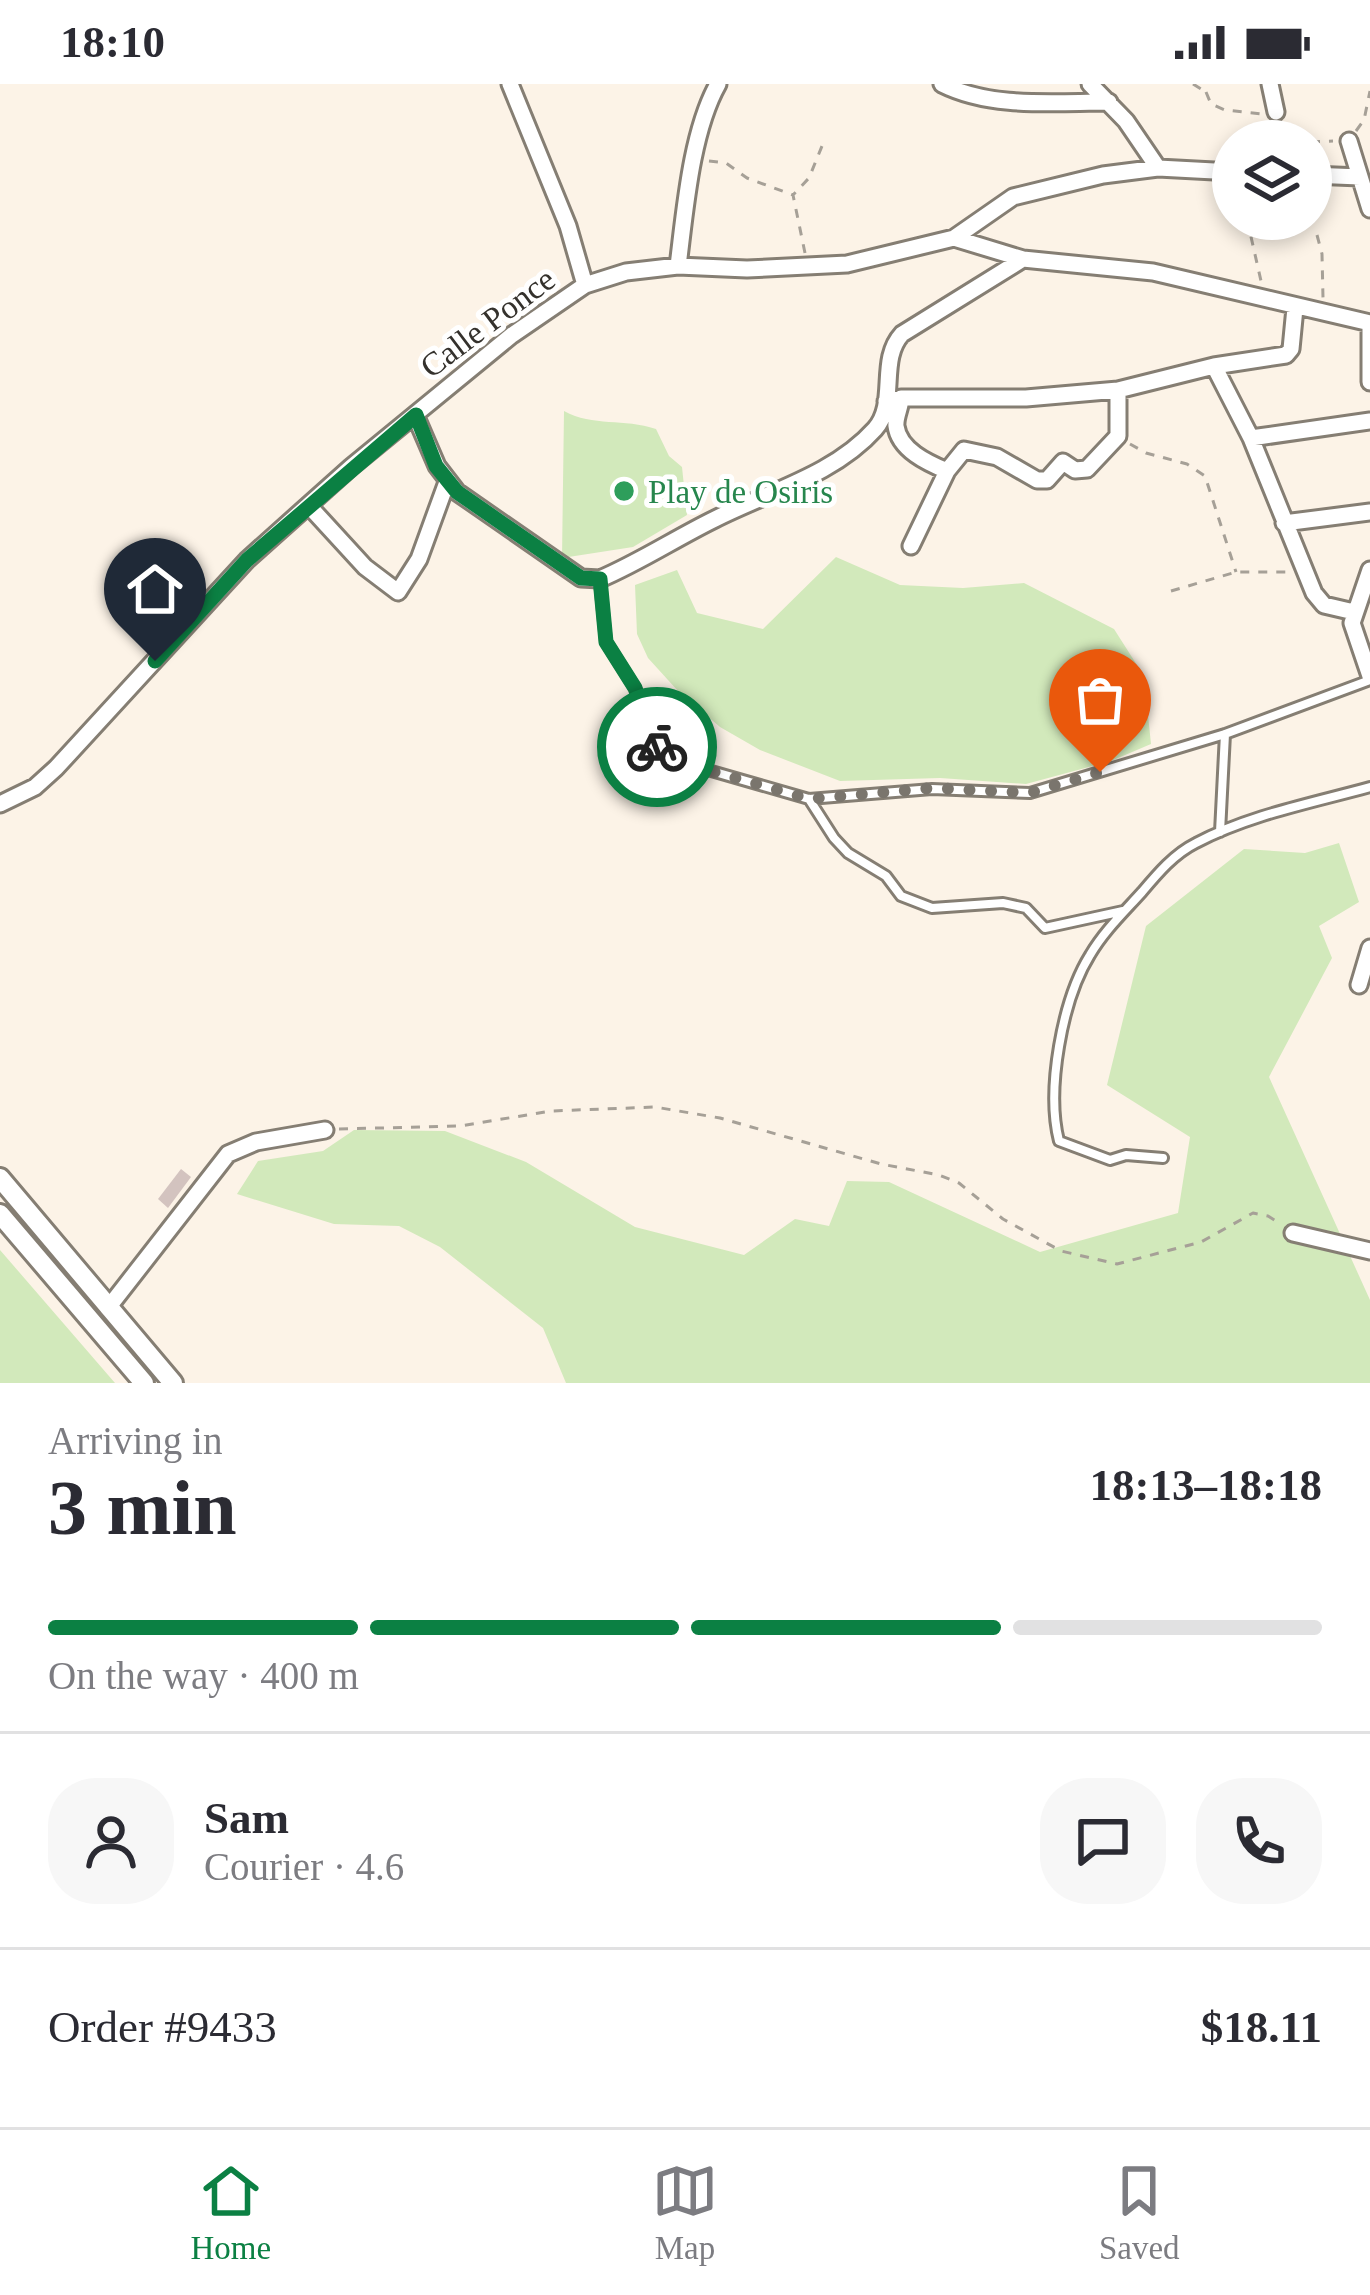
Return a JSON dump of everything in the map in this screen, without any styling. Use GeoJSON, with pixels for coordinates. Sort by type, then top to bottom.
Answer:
{"type":"FeatureCollection","features":[{"type":"Feature","properties":{"kind":"street"},"geometry":{"type":"LineString","coordinates":[[510,84],[568,226],[585,285]]}},
{"type":"Feature","properties":{"kind":"street"},"geometry":{"type":"LineString","coordinates":[[678,266],[708,101],[718,84]]}},
{"type":"Feature","properties":{"kind":"street"},"geometry":{"type":"LineString","coordinates":[[943,84],[1013,101],[1109,102]]}},
{"type":"Feature","properties":{"kind":"street"},"geometry":{"type":"LineString","coordinates":[[1090,84],[1158,168]]}},
{"type":"Feature","properties":{"kind":"street"},"geometry":{"type":"LineString","coordinates":[[1270,84],[1276,112]]}},
{"type":"Feature","properties":{"kind":"street"},"geometry":{"type":"LineString","coordinates":[[1349,141],[1370,209]]}},
{"type":"Feature","properties":{"kind":"street"},"geometry":{"type":"LineString","coordinates":[[954,238],[1013,196],[1158,168],[1212,171]]}},
{"type":"Feature","properties":{"kind":"street"},"geometry":{"type":"LineString","coordinates":[[1332,176],[1360,177]]}},
{"type":"Feature","properties":{"kind":"street"},"geometry":{"type":"LineString","coordinates":[[954,238],[1023,259],[1154,272],[1370,324],[1370,382]]}},
{"type":"Feature","properties":{"kind":"street","name":"Calle Ponce"},"geometry":{"type":"LineString","coordinates":[[0,804],[35,787],[56,768],[247,560],[512,334],[585,285],[626,272],[678,266],[747,269],[847,264],[954,238]]}},
{"type":"Feature","properties":{"kind":"street"},"geometry":{"type":"LineString","coordinates":[[946,471],[903,443],[895,423],[892,344],[1023,259]]}},
{"type":"Feature","properties":{"kind":"street"},"geometry":{"type":"LineString","coordinates":[[893,399],[1026,398],[1118,389],[1286,355],[1291,349],[1295,308]]}},
{"type":"Feature","properties":{"kind":"street"},"geometry":{"type":"LineString","coordinates":[[1214,366],[1251,438],[1303,572],[1324,605],[1354,612]]}},
{"type":"Feature","properties":{"kind":"street"},"geometry":{"type":"LineString","coordinates":[[911,546],[946,471],[964,450],[998,457],[1037,480],[1046,480],[1063,462],[1075,470],[1087,469],[1118,436],[1118,389]]}},
{"type":"Feature","properties":{"kind":"street"},"geometry":{"type":"LineString","coordinates":[[416,415],[447,482],[484,514],[581,578],[600,579],[717,517],[814,475],[878,426],[893,399]]}},
{"type":"Feature","properties":{"kind":"street"},"geometry":{"type":"LineString","coordinates":[[1251,438],[1370,421]]}},
{"type":"Feature","properties":{"kind":"street"},"geometry":{"type":"LineString","coordinates":[[309,506],[365,567],[398,592],[419,560],[447,482]]}},
{"type":"Feature","properties":{"kind":"street"},"geometry":{"type":"LineString","coordinates":[[1284,523],[1370,512]]}},
{"type":"Feature","properties":{"kind":"street"},"geometry":{"type":"LineString","coordinates":[[1370,570],[1354,612],[1353,632],[1370,678]]}},
{"type":"Feature","properties":{"kind":"street"},"geometry":{"type":"LineString","coordinates":[[1359,985],[1370,948]]}},
{"type":"Feature","properties":{"kind":"street"},"geometry":{"type":"LineString","coordinates":[[109,1308],[228,1154],[256,1142],[326,1130]]}},
{"type":"Feature","properties":{"kind":"street"},"geometry":{"type":"LineString","coordinates":[[0,1178],[173,1383]]}},
{"type":"Feature","properties":{"kind":"street"},"geometry":{"type":"LineString","coordinates":[[0,1214],[144,1383]]}},
{"type":"Feature","properties":{"kind":"street"},"geometry":{"type":"LineString","coordinates":[[1293,1233],[1370,1252]]}},
{"type":"Feature","properties":{"kind":"lane"},"geometry":{"type":"LineString","coordinates":[[600,579],[606,642],[635,688],[656,747],[666,758],[809,799],[932,788],[1030,793],[1225,734],[1370,678]]}},
{"type":"Feature","properties":{"kind":"lane"},"geometry":{"type":"LineString","coordinates":[[1220,832],[1225,734]]}},
{"type":"Feature","properties":{"kind":"lane"},"geometry":{"type":"LineString","coordinates":[[1163,1158],[1126,1155],[1110,1160],[1059,1141],[1052,1114],[1062,1037],[1086,960],[1164,866],[1192,844],[1296,806],[1370,788]]}},
{"type":"Feature","properties":{"kind":"lane"},"geometry":{"type":"LineString","coordinates":[[809,799],[848,853],[886,876],[901,896],[919,905],[1003,903],[1026,908],[1046,928],[1124,910]]}},
{"type":"Feature","properties":{"kind":"path"},"geometry":{"type":"LineString","coordinates":[[1193,84],[1207,94],[1211,104],[1225,110],[1276,112],[1278,120]]}},
{"type":"Feature","properties":{"kind":"path"},"geometry":{"type":"LineString","coordinates":[[793,195],[809,178],[822,146]]}},
{"type":"Feature","properties":{"kind":"path"},"geometry":{"type":"LineString","coordinates":[[696,158],[726,163],[747,178],[793,195]]}},
{"type":"Feature","properties":{"kind":"path"},"geometry":{"type":"LineString","coordinates":[[793,195],[809,266]]}},
{"type":"Feature","properties":{"kind":"path"},"geometry":{"type":"LineString","coordinates":[[1250,240],[1262,298]]}},
{"type":"Feature","properties":{"kind":"path"},"geometry":{"type":"LineString","coordinates":[[1318,240],[1324,312]]}},
{"type":"Feature","properties":{"kind":"path"},"geometry":{"type":"LineString","coordinates":[[1118,436],[1146,453],[1187,464],[1205,476],[1236,572]]}},
{"type":"Feature","properties":{"kind":"path"},"geometry":{"type":"LineString","coordinates":[[1172,591],[1236,572],[1303,572]]}},
{"type":"Feature","properties":{"kind":"path"},"geometry":{"type":"LineString","coordinates":[[326,1130],[460,1126],[551,1111],[655,1108],[720,1118],[881,1164],[940,1175],[1003,1219],[1061,1251],[1118,1264],[1201,1242],[1253,1214],[1268,1216],[1293,1233]]}},
{"type":"Feature","properties":{"kind":"green space","name":"Play de Osiris"},"geometry":{"type":"Polygon","coordinates":[[[564,411],[586,419],[656,429],[669,456],[682,467],[687,515],[633,547],[562,558],[564,411]]]}},
{"type":"Feature","properties":{"kind":"green space"},"geometry":{"type":"Polygon","coordinates":[[[836,557],[900,585],[963,588],[1024,583],[1114,629],[1144,676],[1151,744],[1111,761],[1026,784],[940,778],[840,781],[760,750],[720,727],[648,658],[637,634],[635,585],[677,570],[697,613],[763,629],[836,557]]]}},
{"type":"Feature","properties":{"kind":"green space"},"geometry":{"type":"Polygon","coordinates":[[[1339,843],[1359,902],[1319,926],[1332,958],[1269,1077],[1370,1300],[1370,1383],[566,1383],[543,1328],[440,1247],[399,1226],[334,1224],[237,1194],[258,1161],[323,1151],[354,1130],[445,1131],[526,1162],[635,1227],[744,1255],[795,1219],[829,1226],[847,1181],[889,1182],[1040,1252],[1178,1213],[1190,1137],[1107,1085],[1146,926],[1244,849],[1305,853],[1339,843]]]}},
{"type":"Feature","properties":{"kind":"green space"},"geometry":{"type":"Polygon","coordinates":[[[0,1250],[115,1383],[0,1383],[0,1250]]]}},
{"type":"Feature","properties":{"kind":"building"},"geometry":{"type":"Polygon","coordinates":[[[181,1169],[191,1177],[168,1208],[158,1199],[181,1169]]]}},
{"type":"Feature","properties":{"kind":"way so far"},"geometry":{"type":"LineString","coordinates":[[657,747],[666,758],[809,799],[932,788],[1030,793],[1100,772]]}},
{"type":"Feature","properties":{"kind":"place","name":"Play de Osiris"},"geometry":{"type":"Point","coordinates":[624,491]}},
{"type":"Feature","properties":{"kind":"route"},"geometry":{"type":"LineString","coordinates":[[155,661],[247,560],[416,415],[436,466],[457,492],[581,578],[600,579],[606,642],[635,688],[657,747]]}}]}
